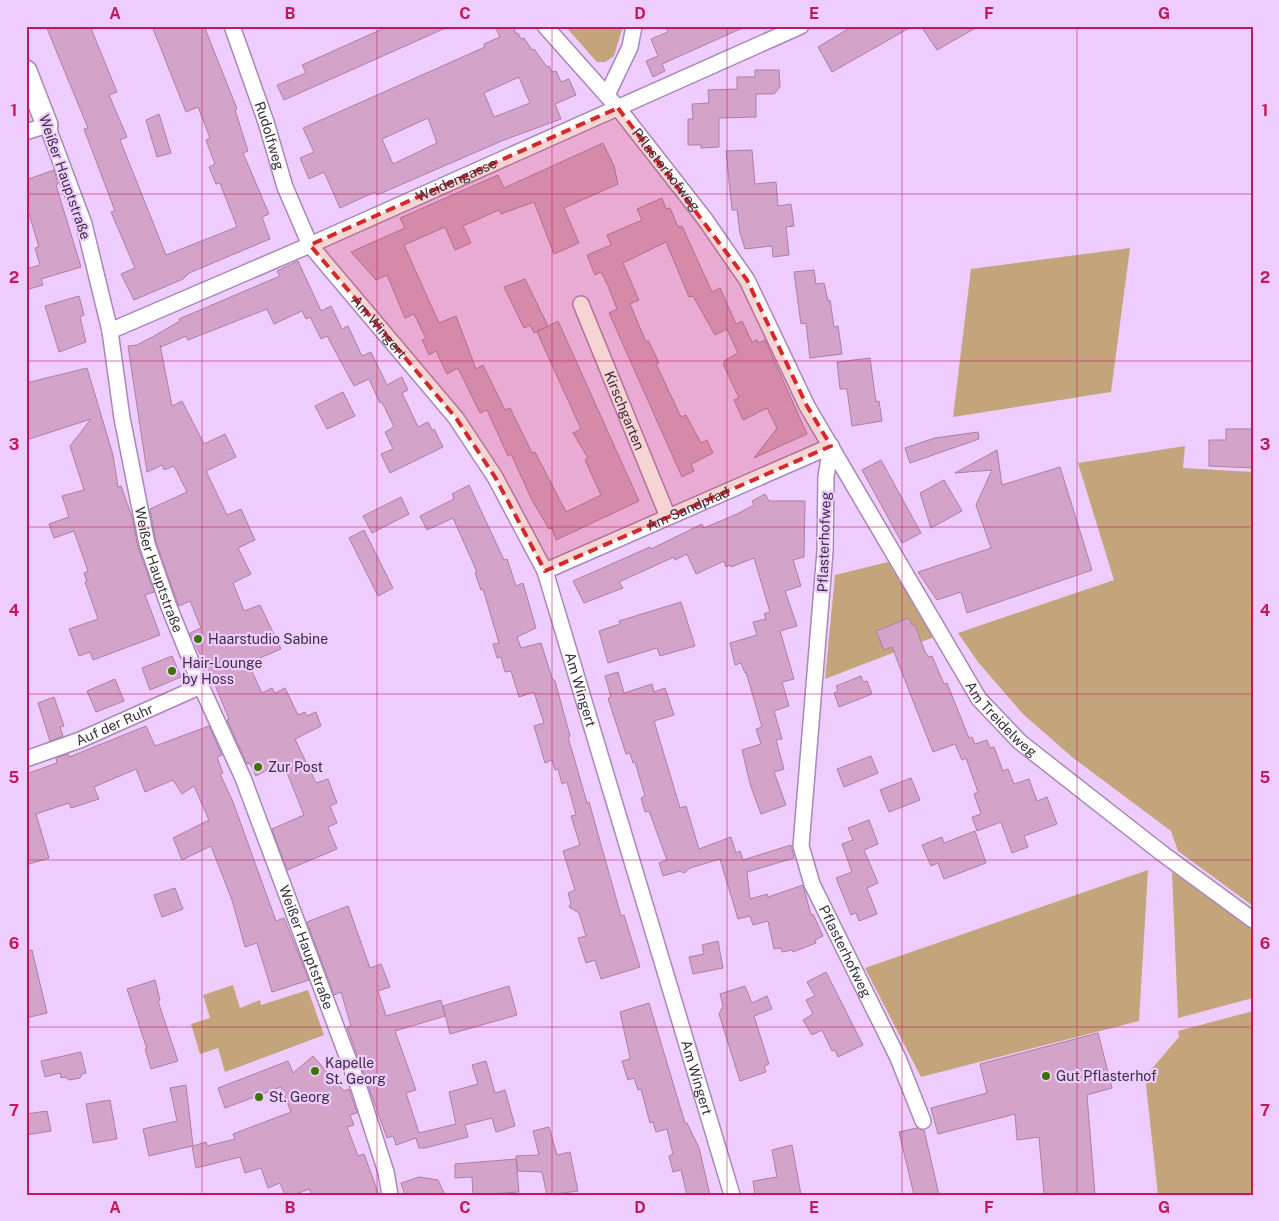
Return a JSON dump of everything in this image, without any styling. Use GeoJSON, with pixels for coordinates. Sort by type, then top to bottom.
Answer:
{"type":"FeatureCollection","features":[{"type":"Feature","properties":{"kind":"street","name":"Rudolfweg"},"geometry":{"type":"LineString","coordinates":[[232,26],[263,112],[284,187],[310,245]]}},
{"type":"Feature","properties":{"kind":"street","name":"Pflasterhofweg"},"geometry":{"type":"LineString","coordinates":[[545,26],[608,95],[704,218],[747,280],[807,406],[831,446],[826,478],[825,551],[800,846],[812,884],[898,1058],[922,1121]]}},
{"type":"Feature","properties":{"kind":"street"},"geometry":{"type":"LineString","coordinates":[[608,95],[630,47],[634,26]]}},
{"type":"Feature","properties":{"kind":"street","name":"Weidengasse"},"geometry":{"type":"LineString","coordinates":[[110,331],[310,245],[801,26]]}},
{"type":"Feature","properties":{"kind":"street","name":"Weißer Hauptstraße"},"geometry":{"type":"LineString","coordinates":[[26,71],[84,224],[110,331],[122,418],[147,544],[201,686],[242,778],[340,1036],[386,1172],[390,1195]]}},
{"type":"Feature","properties":{"kind":"street"},"geometry":{"type":"LineString","coordinates":[[26,132],[47,125]]}},
{"type":"Feature","properties":{"kind":"street","name":"Am Wingert"},"geometry":{"type":"LineString","coordinates":[[310,245],[456,418],[495,477],[545,571],[732,1195]]}},
{"type":"Feature","properties":{"kind":"street","name":"Kirschgarten"},"geometry":{"type":"LineString","coordinates":[[581,304],[668,517]]}},
{"type":"Feature","properties":{"kind":"street","name":"Am Sandpfad"},"geometry":{"type":"LineString","coordinates":[[545,571],[831,446]]}},
{"type":"Feature","properties":{"kind":"street","name":"Am Treidelweg"},"geometry":{"type":"LineString","coordinates":[[831,446],[979,699],[1020,742],[1163,854],[1253,920]]}},
{"type":"Feature","properties":{"kind":"street","name":"Auf der Ruhr"},"geometry":{"type":"LineString","coordinates":[[26,759],[80,740],[201,686]]}},
{"type":"Feature","properties":{"kind":"highlighted area"},"geometry":{"type":"Polygon","coordinates":[[[618,108],[747,280],[807,406],[831,446],[545,571],[495,477],[456,418],[310,245],[618,108]]]}},
{"type":"Feature","properties":{"kind":"shaded area"},"geometry":{"type":"Polygon","coordinates":[[[565,26],[623,26],[614,56],[605,62],[597,62],[565,26]]]}},
{"type":"Feature","properties":{"kind":"shaded area"},"geometry":{"type":"Polygon","coordinates":[[[1130,248],[1111,392],[953,417],[971,269],[1130,248]]]}},
{"type":"Feature","properties":{"kind":"shaded area"},"geometry":{"type":"Polygon","coordinates":[[[1185,446],[1183,468],[1253,472],[1253,906],[1178,851],[1171,831],[1072,757],[1023,714],[978,662],[958,633],[1114,580],[1078,463],[1185,446]]]}},
{"type":"Feature","properties":{"kind":"shaded area"},"geometry":{"type":"Polygon","coordinates":[[[888,562],[934,637],[825,679],[835,575],[888,562]]]}},
{"type":"Feature","properties":{"kind":"shaded area"},"geometry":{"type":"Polygon","coordinates":[[[1148,870],[1139,1021],[921,1077],[865,968],[1148,870]]]}},
{"type":"Feature","properties":{"kind":"shaded area"},"geometry":{"type":"Polygon","coordinates":[[[1172,872],[1253,929],[1253,998],[1178,1018],[1172,872]]]}},
{"type":"Feature","properties":{"kind":"shaded area"},"geometry":{"type":"Polygon","coordinates":[[[233,985],[240,1008],[260,1000],[261,1005],[308,990],[324,1035],[225,1072],[218,1048],[200,1054],[191,1024],[210,1018],[203,995],[233,985]]]}},
{"type":"Feature","properties":{"kind":"shaded area"},"geometry":{"type":"Polygon","coordinates":[[[1253,1011],[1253,1195],[1158,1195],[1146,1085],[1149,1072],[1179,1037],[1178,1031],[1253,1011]]]}},
{"type":"Feature","properties":{"kind":"building"},"geometry":{"type":"Polygon","coordinates":[[[46,26],[90,26],[117,92],[109,95],[127,137],[120,140],[166,255],[237,227],[220,183],[216,184],[209,167],[215,164],[206,140],[210,138],[198,107],[186,112],[152,26],[204,26],[237,109],[235,110],[248,151],[243,153],[269,214],[262,217],[270,239],[189,273],[183,279],[134,300],[121,274],[135,268],[111,212],[115,211],[84,129],[88,128],[46,26]]]}},
{"type":"Feature","properties":{"kind":"building"},"geometry":{"type":"Polygon","coordinates":[[[389,26],[450,26],[284,100],[277,85],[306,73],[302,65],[389,26]]]}},
{"type":"Feature","properties":{"kind":"building"},"geometry":{"type":"Polygon","coordinates":[[[495,26],[513,26],[516,34],[518,33],[521,39],[524,38],[547,67],[549,66],[552,72],[556,71],[561,82],[569,79],[576,95],[555,104],[561,119],[504,140],[377,195],[375,192],[340,208],[324,172],[309,179],[300,158],[314,152],[303,128],[485,47],[484,44],[500,37],[495,26]],[[519,77],[484,93],[494,117],[530,103],[519,77]],[[428,118],[382,139],[393,164],[437,143],[428,118]]]}},
{"type":"Feature","properties":{"kind":"building"},"geometry":{"type":"Polygon","coordinates":[[[665,26],[747,26],[662,64],[665,71],[653,77],[646,61],[658,56],[651,39],[668,32],[665,26]]]}},
{"type":"Feature","properties":{"kind":"building"},"geometry":{"type":"Polygon","coordinates":[[[853,26],[913,26],[832,72],[818,47],[853,26]]]}},
{"type":"Feature","properties":{"kind":"building"},"geometry":{"type":"Polygon","coordinates":[[[921,26],[979,26],[937,50],[921,26]]]}},
{"type":"Feature","properties":{"kind":"building"},"geometry":{"type":"Polygon","coordinates":[[[755,70],[779,70],[780,87],[774,94],[756,94],[756,117],[719,118],[719,147],[701,148],[701,145],[688,145],[688,119],[693,119],[692,104],[709,103],[708,90],[737,89],[737,77],[755,77],[755,70]]]}},
{"type":"Feature","properties":{"kind":"building"},"geometry":{"type":"Polygon","coordinates":[[[159,114],[171,153],[157,157],[146,120],[159,114]]]}},
{"type":"Feature","properties":{"kind":"building"},"geometry":{"type":"Polygon","coordinates":[[[603,143],[614,166],[618,184],[564,208],[579,243],[554,254],[534,202],[501,214],[499,210],[463,226],[471,243],[455,250],[445,227],[404,245],[439,323],[456,316],[476,369],[483,365],[505,410],[510,408],[532,453],[535,452],[566,512],[601,495],[585,460],[588,458],[573,433],[581,429],[537,332],[558,321],[639,501],[556,540],[552,528],[549,529],[532,500],[511,454],[508,456],[487,410],[480,413],[458,368],[447,374],[436,351],[429,355],[422,340],[426,339],[414,314],[405,318],[387,275],[376,280],[351,252],[405,228],[400,218],[498,175],[504,188],[603,143]]]}},
{"type":"Feature","properties":{"kind":"building"},"geometry":{"type":"Polygon","coordinates":[[[752,150],[755,184],[776,182],[778,206],[791,204],[794,226],[786,227],[789,255],[773,257],[772,246],[745,249],[740,233],[737,210],[732,210],[726,151],[752,150]]]}},
{"type":"Feature","properties":{"kind":"building"},"geometry":{"type":"Polygon","coordinates":[[[54,170],[58,184],[56,185],[81,267],[41,279],[43,285],[26,290],[26,269],[40,265],[35,248],[39,247],[26,204],[26,180],[54,170]]]}},
{"type":"Feature","properties":{"kind":"building"},"geometry":{"type":"Polygon","coordinates":[[[662,198],[666,209],[670,208],[678,227],[682,226],[712,292],[720,288],[736,324],[742,321],[752,342],[757,340],[758,343],[765,340],[807,434],[754,458],[777,428],[767,408],[743,420],[734,400],[739,398],[723,364],[725,363],[724,361],[738,353],[727,329],[715,335],[693,296],[689,297],[666,242],[623,263],[639,300],[630,304],[646,342],[648,340],[659,363],[656,364],[681,417],[686,415],[701,443],[707,440],[713,453],[691,464],[694,471],[682,477],[609,313],[617,309],[608,286],[601,272],[595,275],[587,255],[611,245],[607,235],[642,220],[637,209],[662,198]]]}},
{"type":"Feature","properties":{"kind":"building"},"geometry":{"type":"Polygon","coordinates":[[[298,261],[321,311],[331,306],[342,329],[348,326],[362,356],[371,352],[387,385],[402,377],[408,390],[402,393],[418,427],[428,422],[432,430],[434,429],[443,447],[390,473],[381,454],[393,449],[385,432],[394,427],[382,402],[380,403],[369,379],[354,386],[327,336],[321,339],[310,317],[306,319],[302,311],[274,324],[267,309],[188,340],[186,336],[161,347],[160,345],[172,406],[182,401],[204,444],[225,434],[236,457],[206,471],[227,515],[241,509],[255,540],[238,548],[251,574],[233,583],[244,611],[260,605],[281,649],[248,663],[262,693],[272,688],[275,693],[285,688],[298,715],[305,712],[307,716],[316,712],[321,726],[295,739],[316,783],[328,779],[337,803],[330,806],[337,823],[328,827],[337,849],[287,870],[272,829],[304,815],[286,770],[281,772],[278,764],[256,776],[250,763],[247,764],[227,720],[229,719],[213,680],[191,636],[190,633],[201,628],[190,601],[179,606],[178,604],[156,542],[150,509],[187,492],[174,466],[164,470],[162,465],[147,472],[128,346],[137,345],[154,336],[180,321],[179,319],[280,276],[277,271],[298,261]]]}},
{"type":"Feature","properties":{"kind":"building"},"geometry":{"type":"Polygon","coordinates":[[[814,270],[816,284],[824,283],[828,301],[830,300],[834,327],[838,326],[842,354],[810,358],[806,323],[801,324],[794,272],[814,270]]]}},
{"type":"Feature","properties":{"kind":"building"},"geometry":{"type":"Polygon","coordinates":[[[525,279],[548,326],[534,333],[530,325],[524,328],[504,287],[525,279]]]}},
{"type":"Feature","properties":{"kind":"building"},"geometry":{"type":"Polygon","coordinates":[[[79,296],[84,315],[80,317],[86,342],[59,352],[45,306],[79,296]]]}},
{"type":"Feature","properties":{"kind":"building"},"geometry":{"type":"Polygon","coordinates":[[[870,358],[876,402],[879,401],[882,421],[852,426],[847,389],[840,389],[837,362],[870,358]]]}},
{"type":"Feature","properties":{"kind":"building"},"geometry":{"type":"Polygon","coordinates":[[[87,368],[113,455],[118,487],[121,486],[132,517],[138,547],[154,592],[145,595],[160,635],[93,660],[90,652],[79,656],[69,629],[98,619],[85,582],[87,581],[84,573],[88,571],[74,531],[54,538],[49,524],[69,517],[62,496],[84,490],[70,446],[91,419],[26,440],[26,383],[87,368]]]}},
{"type":"Feature","properties":{"kind":"building"},"geometry":{"type":"Polygon","coordinates":[[[343,392],[355,416],[327,429],[315,406],[343,392]]]}},
{"type":"Feature","properties":{"kind":"building"},"geometry":{"type":"Polygon","coordinates":[[[1226,429],[1253,429],[1253,468],[1209,466],[1209,440],[1226,440],[1226,429]]]}},
{"type":"Feature","properties":{"kind":"building"},"geometry":{"type":"Polygon","coordinates":[[[978,432],[979,439],[910,463],[905,448],[935,438],[978,432]]]}},
{"type":"Feature","properties":{"kind":"building"},"geometry":{"type":"Polygon","coordinates":[[[997,450],[1002,485],[1060,467],[1092,570],[967,613],[961,592],[937,600],[918,572],[991,548],[976,505],[992,470],[955,473],[997,450]]]}},
{"type":"Feature","properties":{"kind":"building"},"geometry":{"type":"Polygon","coordinates":[[[881,460],[921,533],[902,543],[862,470],[881,460]]]}},
{"type":"Feature","properties":{"kind":"building"},"geometry":{"type":"Polygon","coordinates":[[[944,480],[962,511],[931,528],[920,493],[944,480]]]}},
{"type":"Feature","properties":{"kind":"building"},"geometry":{"type":"Polygon","coordinates":[[[469,485],[504,560],[507,559],[516,586],[523,583],[536,628],[517,637],[521,648],[541,643],[552,678],[555,681],[570,736],[568,737],[587,803],[589,802],[621,916],[624,915],[640,967],[601,979],[595,960],[586,963],[578,938],[586,936],[579,913],[569,907],[571,903],[568,893],[575,890],[563,851],[580,845],[571,816],[576,815],[567,782],[562,784],[558,769],[555,770],[552,760],[545,763],[534,726],[544,723],[534,692],[519,697],[511,671],[505,672],[501,657],[497,658],[493,644],[499,643],[483,589],[481,590],[475,573],[477,572],[453,518],[427,530],[420,516],[454,499],[452,494],[469,485]]]}},
{"type":"Feature","properties":{"kind":"building"},"geometry":{"type":"Polygon","coordinates":[[[765,494],[769,501],[805,501],[804,557],[793,560],[801,586],[785,591],[797,626],[780,631],[794,679],[782,682],[789,706],[774,711],[782,739],[776,740],[784,769],[774,772],[786,805],[761,814],[751,787],[742,750],[761,744],[756,729],[762,727],[746,672],[741,663],[735,665],[730,643],[757,635],[753,622],[766,619],[764,614],[770,612],[754,558],[731,567],[730,565],[726,567],[724,561],[696,574],[687,554],[675,560],[674,557],[619,582],[623,588],[584,603],[573,581],[650,547],[651,549],[702,524],[704,528],[737,514],[754,505],[752,501],[765,494]]]}},
{"type":"Feature","properties":{"kind":"building"},"geometry":{"type":"Polygon","coordinates":[[[401,497],[409,514],[372,533],[363,516],[401,497]]]}},
{"type":"Feature","properties":{"kind":"building"},"geometry":{"type":"Polygon","coordinates":[[[364,530],[393,588],[378,596],[349,538],[364,530]]]}},
{"type":"Feature","properties":{"kind":"building"},"geometry":{"type":"Polygon","coordinates":[[[681,602],[695,646],[660,656],[657,648],[608,663],[599,631],[620,624],[619,621],[681,602]]]}},
{"type":"Feature","properties":{"kind":"building"},"geometry":{"type":"Polygon","coordinates":[[[909,618],[912,625],[915,625],[925,652],[929,657],[932,656],[944,684],[947,683],[969,738],[972,737],[975,744],[987,740],[990,748],[994,747],[1003,771],[1008,769],[1014,784],[1029,779],[1037,801],[1047,797],[1057,824],[1024,836],[1028,847],[1012,853],[1001,822],[977,831],[972,817],[981,814],[974,794],[978,792],[966,758],[962,760],[955,744],[933,752],[892,647],[884,650],[876,631],[909,618]]]}},
{"type":"Feature","properties":{"kind":"building"},"geometry":{"type":"Polygon","coordinates":[[[172,656],[181,677],[150,690],[142,668],[172,656]]]}},
{"type":"Feature","properties":{"kind":"building"},"geometry":{"type":"Polygon","coordinates":[[[618,672],[624,693],[652,684],[654,692],[665,688],[674,715],[654,721],[680,808],[686,806],[699,849],[731,837],[736,853],[740,851],[743,860],[791,845],[794,858],[747,872],[750,899],[767,894],[768,897],[803,885],[811,915],[813,914],[823,936],[815,940],[816,943],[793,952],[792,950],[782,952],[781,948],[774,949],[768,921],[753,925],[750,916],[738,919],[720,859],[690,868],[684,873],[680,871],[663,876],[659,863],[667,860],[649,811],[645,812],[641,798],[645,796],[635,762],[633,763],[630,753],[626,754],[608,698],[611,697],[605,676],[618,672]]]}},
{"type":"Feature","properties":{"kind":"building"},"geometry":{"type":"Polygon","coordinates":[[[861,676],[863,682],[867,681],[872,694],[839,707],[834,693],[838,691],[836,686],[861,676]]]}},
{"type":"Feature","properties":{"kind":"building"},"geometry":{"type":"Polygon","coordinates":[[[115,679],[124,701],[96,712],[87,691],[115,679]]]}},
{"type":"Feature","properties":{"kind":"building"},"geometry":{"type":"Polygon","coordinates":[[[54,697],[64,726],[60,727],[63,736],[50,741],[38,703],[54,697]]]}},
{"type":"Feature","properties":{"kind":"building"},"geometry":{"type":"Polygon","coordinates":[[[146,726],[155,746],[209,726],[222,755],[217,757],[223,773],[220,774],[233,802],[276,921],[284,918],[309,980],[272,992],[257,943],[245,947],[232,900],[211,846],[182,860],[173,838],[209,820],[194,786],[182,794],[173,780],[145,792],[136,769],[94,787],[99,799],[71,808],[69,803],[36,814],[49,858],[26,865],[26,774],[57,763],[56,758],[68,754],[69,757],[146,726]]]}},
{"type":"Feature","properties":{"kind":"building"},"geometry":{"type":"Polygon","coordinates":[[[871,756],[878,773],[844,787],[837,769],[871,756]]]}},
{"type":"Feature","properties":{"kind":"building"},"geometry":{"type":"Polygon","coordinates":[[[911,778],[920,800],[889,812],[880,790],[911,778]]]}},
{"type":"Feature","properties":{"kind":"building"},"geometry":{"type":"Polygon","coordinates":[[[869,820],[878,844],[864,850],[878,883],[867,888],[877,914],[859,921],[856,913],[851,915],[836,878],[852,872],[842,844],[853,840],[848,828],[869,820]]]}},
{"type":"Feature","properties":{"kind":"building"},"geometry":{"type":"Polygon","coordinates":[[[975,831],[986,863],[944,879],[938,863],[931,866],[922,845],[942,837],[944,843],[975,831]]]}},
{"type":"Feature","properties":{"kind":"building"},"geometry":{"type":"Polygon","coordinates":[[[175,888],[183,909],[162,917],[154,895],[175,888]]]}},
{"type":"Feature","properties":{"kind":"building"},"geometry":{"type":"Polygon","coordinates":[[[348,906],[370,968],[381,964],[390,987],[378,991],[386,1016],[441,1000],[445,1016],[395,1031],[416,1090],[406,1093],[419,1133],[456,1124],[449,1092],[478,1084],[472,1065],[486,1061],[495,1093],[505,1090],[515,1126],[496,1132],[492,1118],[465,1125],[468,1137],[425,1148],[419,1148],[416,1138],[396,1145],[393,1136],[387,1138],[347,1027],[351,1026],[341,992],[334,995],[307,922],[348,906]]]}},
{"type":"Feature","properties":{"kind":"building"},"geometry":{"type":"Polygon","coordinates":[[[718,941],[723,968],[693,974],[689,957],[704,954],[702,945],[718,941]]]}},
{"type":"Feature","properties":{"kind":"building"},"geometry":{"type":"Polygon","coordinates":[[[32,950],[47,1013],[26,1018],[26,951],[32,950]]]}},
{"type":"Feature","properties":{"kind":"building"},"geometry":{"type":"Polygon","coordinates":[[[826,972],[863,1045],[838,1057],[835,1050],[832,1051],[822,1030],[812,1035],[803,1020],[813,1014],[806,1000],[815,996],[807,982],[826,972]]]}},
{"type":"Feature","properties":{"kind":"building"},"geometry":{"type":"Polygon","coordinates":[[[155,980],[160,1000],[158,1001],[178,1061],[151,1069],[145,1049],[147,1049],[127,989],[155,980]]]}},
{"type":"Feature","properties":{"kind":"building"},"geometry":{"type":"Polygon","coordinates":[[[509,986],[517,1015],[450,1034],[443,1006],[509,986]]]}},
{"type":"Feature","properties":{"kind":"building"},"geometry":{"type":"Polygon","coordinates":[[[745,986],[752,1003],[767,996],[772,1009],[754,1016],[769,1064],[764,1066],[766,1072],[740,1081],[719,1014],[723,1006],[720,994],[745,986]]]}},
{"type":"Feature","properties":{"kind":"building"},"geometry":{"type":"Polygon","coordinates":[[[649,1003],[685,1123],[687,1123],[699,1148],[710,1195],[687,1195],[681,1170],[673,1172],[669,1156],[673,1154],[667,1129],[656,1132],[653,1122],[650,1123],[641,1089],[638,1090],[634,1078],[628,1080],[625,1071],[622,1061],[630,1059],[620,1012],[649,1003]]]}},
{"type":"Feature","properties":{"kind":"building"},"geometry":{"type":"Polygon","coordinates":[[[1098,1033],[1112,1088],[1087,1095],[1095,1195],[1044,1195],[1039,1137],[1017,1140],[1015,1114],[938,1134],[931,1108],[987,1093],[980,1064],[1098,1033]]]}},
{"type":"Feature","properties":{"kind":"building"},"geometry":{"type":"Polygon","coordinates":[[[81,1052],[86,1073],[82,1074],[80,1078],[69,1080],[65,1077],[61,1078],[60,1073],[45,1077],[41,1061],[81,1052]]]}},
{"type":"Feature","properties":{"kind":"building"},"geometry":{"type":"Polygon","coordinates":[[[313,1056],[344,1091],[349,1089],[357,1113],[350,1115],[354,1125],[347,1127],[358,1156],[364,1154],[379,1195],[312,1195],[309,1189],[293,1195],[285,1195],[280,1183],[268,1188],[261,1168],[245,1173],[240,1157],[196,1168],[192,1146],[149,1156],[143,1129],[177,1121],[170,1088],[186,1085],[193,1146],[206,1142],[207,1146],[235,1139],[233,1134],[291,1112],[281,1087],[225,1108],[218,1088],[288,1061],[293,1073],[313,1056]]]}},
{"type":"Feature","properties":{"kind":"building"},"geometry":{"type":"Polygon","coordinates":[[[110,1100],[117,1139],[93,1143],[86,1104],[110,1100]]]}},
{"type":"Feature","properties":{"kind":"building"},"geometry":{"type":"Polygon","coordinates":[[[47,1111],[51,1131],[26,1135],[26,1114],[47,1111]]]}},
{"type":"Feature","properties":{"kind":"building"},"geometry":{"type":"Polygon","coordinates":[[[549,1127],[557,1155],[570,1152],[578,1191],[547,1195],[542,1172],[518,1171],[516,1156],[539,1155],[533,1131],[549,1127]]]}},
{"type":"Feature","properties":{"kind":"building"},"geometry":{"type":"Polygon","coordinates":[[[917,1128],[924,1130],[939,1195],[914,1195],[899,1132],[917,1128]]]}},
{"type":"Feature","properties":{"kind":"building"},"geometry":{"type":"Polygon","coordinates":[[[792,1145],[801,1195],[755,1195],[753,1181],[777,1177],[772,1150],[792,1145]]]}},
{"type":"Feature","properties":{"kind":"building"},"geometry":{"type":"Polygon","coordinates":[[[516,1159],[519,1192],[473,1195],[472,1177],[455,1178],[455,1164],[516,1159]]]}},
{"type":"Feature","properties":{"kind":"building"},"geometry":{"type":"Polygon","coordinates":[[[419,1177],[438,1180],[445,1195],[405,1195],[401,1183],[419,1177]]]}},
{"type":"Feature","properties":{"kind":"place","name":"Haarstudio Sabine"},"geometry":{"type":"Point","coordinates":[198,639]}},
{"type":"Feature","properties":{"kind":"place","name":"Hair-Lounge by Hoss"},"geometry":{"type":"Point","coordinates":[172,671]}},
{"type":"Feature","properties":{"kind":"place","name":"Zur Post"},"geometry":{"type":"Point","coordinates":[258,767]}},
{"type":"Feature","properties":{"kind":"place","name":"Kapelle St. Georg"},"geometry":{"type":"Point","coordinates":[315,1071]}},
{"type":"Feature","properties":{"kind":"place","name":"Gut Pflasterhof"},"geometry":{"type":"Point","coordinates":[1046,1076]}},
{"type":"Feature","properties":{"kind":"place","name":"St. Georg"},"geometry":{"type":"Point","coordinates":[259,1097]}}]}
